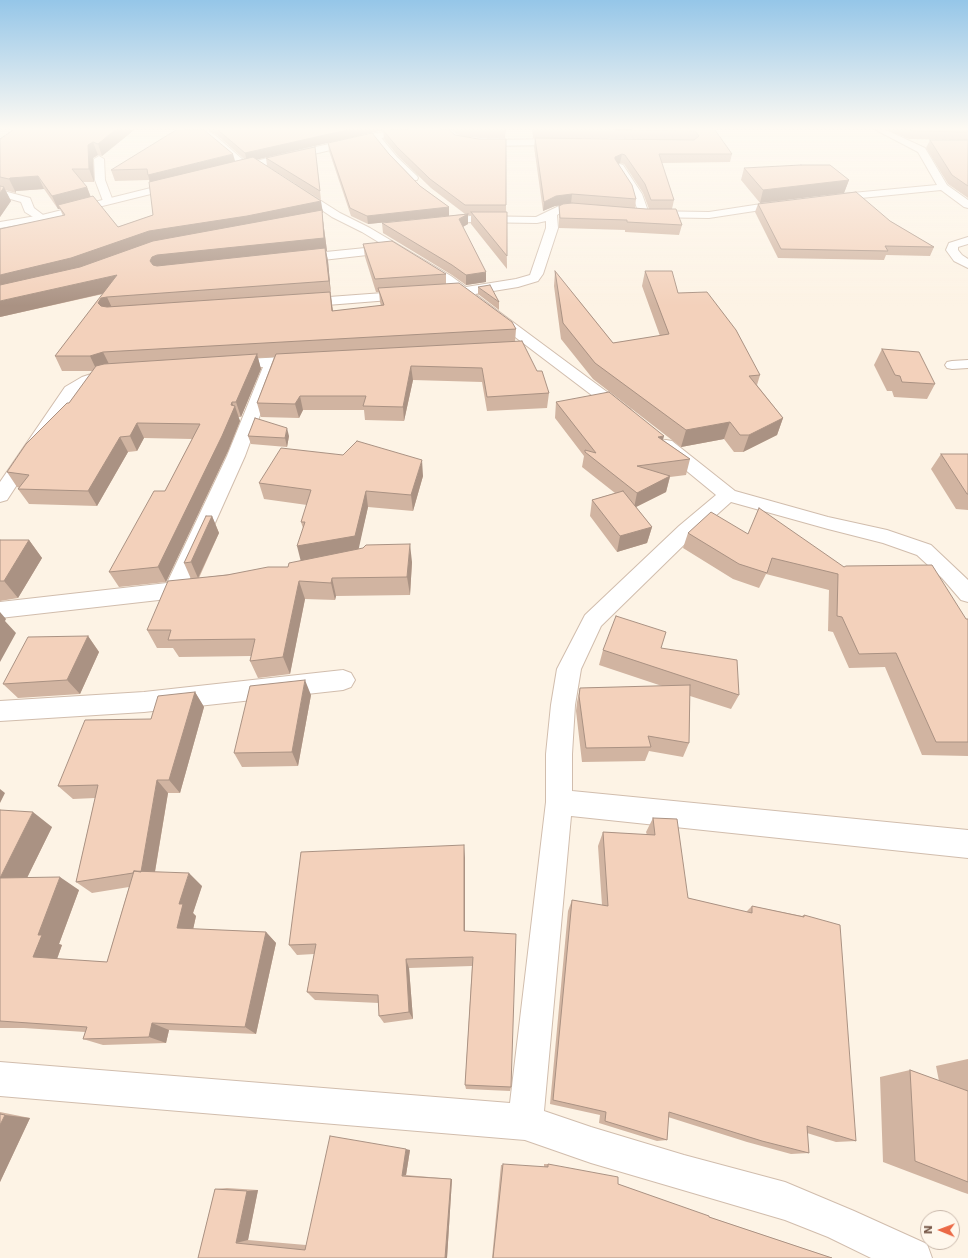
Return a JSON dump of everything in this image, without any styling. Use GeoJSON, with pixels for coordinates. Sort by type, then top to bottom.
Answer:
{"type":"FeatureCollection","features":[{"type":"Feature","properties":{"kind":"street"},"geometry":{"type":"LineString","coordinates":[[103,189],[108,201]]}},
{"type":"Feature","properties":{"kind":"street"},"geometry":{"type":"LineString","coordinates":[[0,225],[42,218],[157,189]]}},
{"type":"Feature","properties":{"kind":"street"},"geometry":{"type":"LineString","coordinates":[[288,189],[329,216],[383,235],[464,291],[528,349],[645,429],[728,495],[821,521],[886,537],[924,550],[949,573],[968,594]]}},
{"type":"Feature","properties":{"kind":"street"},"geometry":{"type":"LineString","coordinates":[[633,189],[644,214]]}},
{"type":"Feature","properties":{"kind":"street"},"geometry":{"type":"LineString","coordinates":[[946,190],[968,205]]}},
{"type":"Feature","properties":{"kind":"street"},"geometry":{"type":"LineString","coordinates":[[818,200],[946,190],[968,191]]}},
{"type":"Feature","properties":{"kind":"street"},"geometry":{"type":"LineString","coordinates":[[0,194],[26,200],[29,210],[42,218]]}},
{"type":"Feature","properties":{"kind":"street"},"geometry":{"type":"LineString","coordinates":[[630,213],[679,216],[709,215],[795,202]]}},
{"type":"Feature","properties":{"kind":"street"},"geometry":{"type":"LineString","coordinates":[[423,224],[463,220],[537,220],[546,217],[559,209],[571,208],[604,210]]}},
{"type":"Feature","properties":{"kind":"street"},"geometry":{"type":"LineString","coordinates":[[451,210],[463,220]]}},
{"type":"Feature","properties":{"kind":"street"},"geometry":{"type":"LineString","coordinates":[[440,293],[518,283],[534,278],[537,274],[552,228],[551,213]]}},
{"type":"Feature","properties":{"kind":"street"},"geometry":{"type":"LineString","coordinates":[[287,260],[383,235]]}},
{"type":"Feature","properties":{"kind":"street"},"geometry":{"type":"LineString","coordinates":[[968,240],[953,245],[952,250],[958,258],[968,264]]}},
{"type":"Feature","properties":{"kind":"street"},"geometry":{"type":"LineString","coordinates":[[289,304],[424,294]]}},
{"type":"Feature","properties":{"kind":"street"},"geometry":{"type":"LineString","coordinates":[[217,365],[320,359]]}},
{"type":"Feature","properties":{"kind":"street"},"geometry":{"type":"LineString","coordinates":[[174,590],[236,456],[272,362]]}},
{"type":"Feature","properties":{"kind":"street"},"geometry":{"type":"LineString","coordinates":[[952,365],[968,364]]}},
{"type":"Feature","properties":{"kind":"street"},"geometry":{"type":"LineString","coordinates":[[0,496],[72,390],[93,378],[110,373],[124,372]]}},
{"type":"Feature","properties":{"kind":"street"},"geometry":{"type":"LineString","coordinates":[[525,1122],[559,802],[560,733],[569,668],[593,621],[686,531],[728,495]]}},
{"type":"Feature","properties":{"kind":"street"},"geometry":{"type":"LineString","coordinates":[[0,610],[212,586]]}},
{"type":"Feature","properties":{"kind":"street"},"geometry":{"type":"LineString","coordinates":[[0,711],[144,702],[343,680]]}},
{"type":"Feature","properties":{"kind":"street"},"geometry":{"type":"LineString","coordinates":[[559,802],[968,844]]}},
{"type":"Feature","properties":{"kind":"street"},"geometry":{"type":"LineString","coordinates":[[0,1079],[525,1122],[670,1169],[785,1201],[840,1224],[913,1258]]}},
{"type":"Feature","properties":{"kind":"building"},"geometry":{"type":"Polygon","coordinates":[[[47,189],[80,189],[52,196],[47,189]]]}},
{"type":"Feature","properties":{"kind":"building"},"geometry":{"type":"Polygon","coordinates":[[[150,189],[302,189],[321,201],[247,216],[149,231],[71,258],[0,275],[0,229],[65,215],[58,205],[93,196],[118,227],[153,215],[150,189]]]}},
{"type":"Feature","properties":{"kind":"building"},"geometry":{"type":"Polygon","coordinates":[[[343,189],[424,189],[449,207],[367,216],[350,208],[343,189]]]}},
{"type":"Feature","properties":{"kind":"building"},"geometry":{"type":"Polygon","coordinates":[[[443,189],[506,189],[506,205],[465,205],[443,189]]]}},
{"type":"Feature","properties":{"kind":"building"},"geometry":{"type":"Polygon","coordinates":[[[542,189],[633,189],[636,199],[572,194],[556,196],[544,202],[542,189]]]}},
{"type":"Feature","properties":{"kind":"building"},"geometry":{"type":"Polygon","coordinates":[[[647,189],[670,189],[674,200],[651,200],[647,189]]]}},
{"type":"Feature","properties":{"kind":"building"},"geometry":{"type":"Polygon","coordinates":[[[856,192],[890,221],[934,247],[885,246],[888,251],[781,249],[758,204],[856,192]]]}},
{"type":"Feature","properties":{"kind":"building"},"geometry":{"type":"Polygon","coordinates":[[[572,203],[646,209],[676,209],[682,225],[627,222],[627,220],[560,218],[559,206],[572,203]]]}},
{"type":"Feature","properties":{"kind":"building"},"geometry":{"type":"Polygon","coordinates":[[[322,210],[324,238],[157,255],[152,257],[150,261],[153,265],[157,266],[325,248],[329,281],[107,297],[101,298],[98,303],[101,306],[107,307],[330,292],[332,311],[384,305],[378,288],[459,283],[512,322],[516,329],[103,352],[90,356],[55,356],[117,275],[0,301],[0,285],[80,267],[153,241],[322,210]]]}},
{"type":"Feature","properties":{"kind":"building"},"geometry":{"type":"Polygon","coordinates":[[[471,212],[507,212],[507,256],[471,212]]]}},
{"type":"Feature","properties":{"kind":"building"},"geometry":{"type":"Polygon","coordinates":[[[468,214],[459,219],[486,272],[466,275],[382,223],[468,214]]]}},
{"type":"Feature","properties":{"kind":"building"},"geometry":{"type":"Polygon","coordinates":[[[392,241],[446,274],[375,279],[363,244],[392,241]]]}},
{"type":"Feature","properties":{"kind":"building"},"geometry":{"type":"Polygon","coordinates":[[[555,271],[613,343],[669,334],[645,271],[672,271],[678,293],[707,292],[736,330],[760,375],[749,376],[783,418],[749,435],[740,435],[730,422],[686,430],[595,363],[563,323],[555,271]]]}},
{"type":"Feature","properties":{"kind":"building"},"geometry":{"type":"Polygon","coordinates":[[[490,285],[499,302],[478,287],[490,285]]]}},
{"type":"Feature","properties":{"kind":"building"},"geometry":{"type":"Polygon","coordinates":[[[522,341],[537,371],[542,371],[549,393],[487,397],[482,368],[411,366],[403,407],[363,406],[366,396],[300,396],[295,404],[257,403],[276,354],[522,341]]]}},
{"type":"Feature","properties":{"kind":"building"},"geometry":{"type":"Polygon","coordinates":[[[882,349],[919,352],[935,384],[902,382],[900,376],[895,375],[882,349]]]}},
{"type":"Feature","properties":{"kind":"building"},"geometry":{"type":"Polygon","coordinates":[[[257,354],[236,402],[232,402],[231,405],[235,406],[222,436],[158,567],[109,572],[154,491],[165,491],[200,424],[137,423],[130,436],[120,437],[88,491],[18,489],[29,475],[7,472],[26,444],[67,403],[69,403],[96,366],[104,364],[257,354]]]}},
{"type":"Feature","properties":{"kind":"building"},"geometry":{"type":"Polygon","coordinates":[[[609,392],[664,436],[658,437],[690,459],[637,466],[670,476],[637,493],[585,452],[585,450],[596,453],[556,402],[609,392]]]}},
{"type":"Feature","properties":{"kind":"building"},"geometry":{"type":"Polygon","coordinates":[[[255,418],[287,428],[285,438],[248,436],[255,418]]]}},
{"type":"Feature","properties":{"kind":"building"},"geometry":{"type":"Polygon","coordinates":[[[357,441],[422,460],[411,495],[366,491],[355,536],[297,546],[305,522],[301,522],[311,490],[259,483],[281,448],[343,455],[357,441]]]}},
{"type":"Feature","properties":{"kind":"building"},"geometry":{"type":"Polygon","coordinates":[[[941,454],[968,454],[968,494],[967,494],[941,454]]]}},
{"type":"Feature","properties":{"kind":"building"},"geometry":{"type":"Polygon","coordinates":[[[623,491],[652,527],[620,536],[592,500],[623,491]]]}},
{"type":"Feature","properties":{"kind":"building"},"geometry":{"type":"Polygon","coordinates":[[[759,508],[844,567],[932,565],[966,619],[968,619],[968,742],[936,742],[896,653],[859,654],[842,617],[837,616],[838,574],[772,558],[767,573],[739,564],[688,533],[711,512],[748,534],[759,508]]]}},
{"type":"Feature","properties":{"kind":"building"},"geometry":{"type":"Polygon","coordinates":[[[206,516],[212,516],[191,562],[184,563],[206,516]]]}},
{"type":"Feature","properties":{"kind":"building"},"geometry":{"type":"Polygon","coordinates":[[[0,540],[29,540],[4,581],[0,581],[0,540]]]}},
{"type":"Feature","properties":{"kind":"building"},"geometry":{"type":"Polygon","coordinates":[[[410,544],[407,577],[332,578],[331,583],[299,581],[283,657],[250,661],[255,639],[168,640],[171,630],[147,630],[168,581],[227,575],[268,567],[288,567],[289,563],[363,548],[366,545],[410,544]]]}},
{"type":"Feature","properties":{"kind":"building"},"geometry":{"type":"Polygon","coordinates":[[[616,616],[666,632],[661,648],[737,660],[739,695],[603,650],[616,616]]]}},
{"type":"Feature","properties":{"kind":"building"},"geometry":{"type":"Polygon","coordinates":[[[88,636],[67,680],[3,684],[28,637],[88,636]]]}},
{"type":"Feature","properties":{"kind":"building"},"geometry":{"type":"Polygon","coordinates":[[[305,680],[292,752],[234,753],[250,686],[305,680]]]}},
{"type":"Feature","properties":{"kind":"building"},"geometry":{"type":"Polygon","coordinates":[[[690,685],[689,743],[648,736],[651,747],[586,748],[579,696],[580,688],[690,685]]]}},
{"type":"Feature","properties":{"kind":"building"},"geometry":{"type":"Polygon","coordinates":[[[195,692],[169,780],[157,780],[141,872],[134,871],[133,873],[76,882],[98,785],[58,786],[85,720],[151,719],[158,696],[195,692]]]}},
{"type":"Feature","properties":{"kind":"building"},"geometry":{"type":"Polygon","coordinates":[[[0,810],[33,812],[0,878],[0,810]]]}},
{"type":"Feature","properties":{"kind":"building"},"geometry":{"type":"Polygon","coordinates":[[[653,818],[677,819],[688,898],[752,913],[752,906],[804,917],[804,915],[840,925],[856,1141],[807,1126],[809,1153],[762,1141],[669,1112],[667,1140],[605,1121],[606,1112],[553,1100],[572,900],[608,906],[603,832],[655,835],[653,818]]]}},
{"type":"Feature","properties":{"kind":"building"},"geometry":{"type":"Polygon","coordinates":[[[464,845],[464,931],[516,934],[511,1087],[465,1085],[473,957],[406,959],[409,1012],[379,1016],[378,995],[307,992],[316,944],[289,945],[301,852],[464,845]]]}},
{"type":"Feature","properties":{"kind":"building"},"geometry":{"type":"Polygon","coordinates":[[[134,871],[189,873],[179,904],[183,904],[177,928],[266,932],[245,1027],[152,1023],[149,1037],[83,1039],[87,1027],[0,1021],[0,878],[60,877],[38,935],[42,935],[33,957],[107,962],[134,871]]]}},
{"type":"Feature","properties":{"kind":"building"},"geometry":{"type":"Polygon","coordinates":[[[910,1070],[968,1091],[968,1182],[915,1161],[910,1070]]]}},
{"type":"Feature","properties":{"kind":"building"},"geometry":{"type":"Polygon","coordinates":[[[0,1114],[5,1115],[0,1125],[0,1114]]]}},
{"type":"Feature","properties":{"kind":"building"},"geometry":{"type":"Polygon","coordinates":[[[330,1136],[406,1149],[402,1176],[451,1179],[445,1258],[198,1258],[215,1189],[247,1191],[236,1243],[305,1250],[330,1136]]]}},
{"type":"Feature","properties":{"kind":"building"},"geometry":{"type":"Polygon","coordinates":[[[503,1164],[548,1167],[548,1164],[618,1177],[618,1184],[709,1217],[832,1258],[493,1258],[503,1164]]]}}]}
